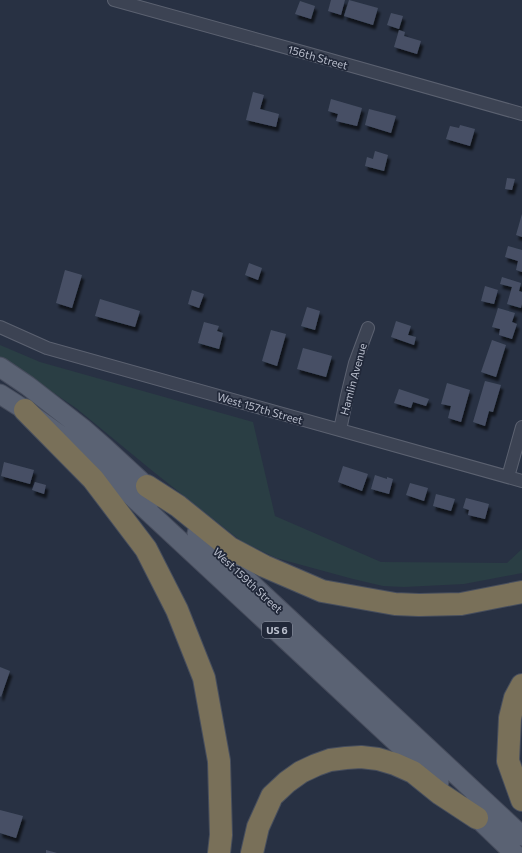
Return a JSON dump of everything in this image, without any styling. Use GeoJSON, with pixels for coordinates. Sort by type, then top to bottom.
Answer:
{"type":"FeatureCollection","features":[{"type":"Feature","properties":{"kind":"highway"},"geometry":{"type":"LineString","coordinates":[[25,410],[93,479],[146,549],[177,610],[204,678],[218,754],[221,835],[219,853]]}},
{"type":"Feature","properties":{"kind":"highway"},"geometry":{"type":"LineString","coordinates":[[147,486],[178,506],[230,548],[264,566],[322,591],[395,604],[419,605],[460,604],[522,592]]}},
{"type":"Feature","properties":{"kind":"highway"},"geometry":{"type":"LineString","coordinates":[[522,685],[515,698],[510,718],[508,761],[522,800]]}},
{"type":"Feature","properties":{"kind":"highway"},"geometry":{"type":"LineString","coordinates":[[252,853],[258,827],[272,796],[287,782],[301,772],[330,760],[361,757],[378,759],[395,764],[412,772],[439,793],[477,818]]}},
{"type":"Feature","properties":{"kind":"main road","name":"West 159th Street"},"geometry":{"type":"LineString","coordinates":[[0,367],[28,386],[82,428],[147,486],[522,836]]}},
{"type":"Feature","properties":{"kind":"main road","name":"West 159th Street"},"geometry":{"type":"LineString","coordinates":[[0,394],[74,445],[109,475],[514,853]]}},
{"type":"Feature","properties":{"kind":"street","name":"156th Street"},"geometry":{"type":"LineString","coordinates":[[114,0],[522,114]]}},
{"type":"Feature","properties":{"kind":"street","name":"West 157th Street"},"geometry":{"type":"LineString","coordinates":[[0,327],[47,348],[522,481]]}},
{"type":"Feature","properties":{"kind":"street","name":"Hamlin Avenue"},"geometry":{"type":"LineString","coordinates":[[340,430],[355,363],[368,328]]}},
{"type":"Feature","properties":{"kind":"street"},"geometry":{"type":"LineString","coordinates":[[508,477],[522,427]]}},
{"type":"Feature","properties":{"kind":"shaded area"},"geometry":{"type":"Polygon","coordinates":[[[0,345],[40,362],[253,422],[275,516],[381,562],[507,563],[522,549],[522,573],[464,584],[404,587],[383,586],[276,558],[241,541],[76,408],[0,357],[0,345]]]}},
{"type":"Feature","properties":{"kind":"building"},"geometry":{"type":"Polygon","coordinates":[[[331,0],[345,0],[341,15],[328,11],[331,0]]]}},
{"type":"Feature","properties":{"kind":"building"},"geometry":{"type":"Polygon","coordinates":[[[349,0],[378,8],[373,25],[344,16],[349,0]]]}},
{"type":"Feature","properties":{"kind":"building"},"geometry":{"type":"Polygon","coordinates":[[[300,1],[315,6],[311,19],[295,14],[300,1]]]}},
{"type":"Feature","properties":{"kind":"building"},"geometry":{"type":"Polygon","coordinates":[[[391,13],[403,16],[399,29],[387,25],[391,13]]]}},
{"type":"Feature","properties":{"kind":"building"},"geometry":{"type":"Polygon","coordinates":[[[399,30],[405,32],[404,36],[421,41],[417,54],[394,47],[399,30]]]}},
{"type":"Feature","properties":{"kind":"building"},"geometry":{"type":"Polygon","coordinates":[[[253,92],[264,95],[260,109],[279,114],[276,127],[246,120],[253,92]]]}},
{"type":"Feature","properties":{"kind":"building"},"geometry":{"type":"Polygon","coordinates":[[[331,99],[362,108],[357,126],[336,121],[338,114],[328,111],[331,99]]]}},
{"type":"Feature","properties":{"kind":"building"},"geometry":{"type":"Polygon","coordinates":[[[369,109],[396,116],[391,133],[365,125],[369,109]]]}},
{"type":"Feature","properties":{"kind":"building"},"geometry":{"type":"Polygon","coordinates":[[[460,125],[475,129],[470,146],[446,139],[450,126],[459,128],[460,125]]]}},
{"type":"Feature","properties":{"kind":"building"},"geometry":{"type":"Polygon","coordinates":[[[375,151],[388,155],[384,171],[365,166],[367,157],[373,159],[375,151]]]}},
{"type":"Feature","properties":{"kind":"building"},"geometry":{"type":"Polygon","coordinates":[[[507,178],[515,179],[512,190],[505,189],[507,178]]]}},
{"type":"Feature","properties":{"kind":"building"},"geometry":{"type":"Polygon","coordinates":[[[522,214],[522,237],[516,235],[522,214]]]}},
{"type":"Feature","properties":{"kind":"building"},"geometry":{"type":"Polygon","coordinates":[[[508,246],[522,250],[522,272],[516,270],[518,261],[505,257],[508,246]]]}},
{"type":"Feature","properties":{"kind":"building"},"geometry":{"type":"Polygon","coordinates":[[[249,263],[262,268],[258,280],[245,275],[249,263]]]}},
{"type":"Feature","properties":{"kind":"building"},"geometry":{"type":"Polygon","coordinates":[[[65,270],[82,275],[72,308],[56,303],[65,270]]]}},
{"type":"Feature","properties":{"kind":"building"},"geometry":{"type":"Polygon","coordinates":[[[502,277],[521,283],[519,291],[522,292],[521,308],[507,304],[512,287],[500,284],[502,277]]]}},
{"type":"Feature","properties":{"kind":"building"},"geometry":{"type":"Polygon","coordinates":[[[485,286],[498,290],[494,304],[481,301],[485,286]]]}},
{"type":"Feature","properties":{"kind":"building"},"geometry":{"type":"Polygon","coordinates":[[[192,290],[204,294],[199,308],[188,304],[192,290]]]}},
{"type":"Feature","properties":{"kind":"building"},"geometry":{"type":"Polygon","coordinates":[[[100,299],[140,311],[135,327],[95,316],[100,299]]]}},
{"type":"Feature","properties":{"kind":"building"},"geometry":{"type":"Polygon","coordinates":[[[307,307],[320,311],[315,330],[301,326],[307,307]]]}},
{"type":"Feature","properties":{"kind":"building"},"geometry":{"type":"Polygon","coordinates":[[[498,308],[515,313],[512,322],[517,324],[512,339],[499,335],[500,329],[492,327],[498,308]]]}},
{"type":"Feature","properties":{"kind":"building"},"geometry":{"type":"Polygon","coordinates":[[[396,321],[411,326],[408,335],[416,337],[414,345],[391,337],[396,321]]]}},
{"type":"Feature","properties":{"kind":"building"},"geometry":{"type":"Polygon","coordinates":[[[204,322],[219,326],[217,331],[223,333],[219,349],[198,343],[204,322]]]}},
{"type":"Feature","properties":{"kind":"building"},"geometry":{"type":"Polygon","coordinates":[[[271,330],[286,334],[277,366],[262,361],[271,330]]]}},
{"type":"Feature","properties":{"kind":"building"},"geometry":{"type":"Polygon","coordinates":[[[492,340],[506,345],[496,377],[481,372],[492,340]]]}},
{"type":"Feature","properties":{"kind":"building"},"geometry":{"type":"Polygon","coordinates":[[[303,348],[332,356],[326,377],[297,369],[303,348]]]}},
{"type":"Feature","properties":{"kind":"building"},"geometry":{"type":"Polygon","coordinates":[[[485,381],[501,385],[493,412],[489,411],[485,426],[473,422],[485,381]]]}},
{"type":"Feature","properties":{"kind":"building"},"geometry":{"type":"Polygon","coordinates":[[[447,383],[470,390],[461,422],[448,418],[451,406],[441,404],[447,383]]]}},
{"type":"Feature","properties":{"kind":"building"},"geometry":{"type":"Polygon","coordinates":[[[399,389],[429,399],[426,406],[413,402],[411,408],[394,403],[399,389]]]}},
{"type":"Feature","properties":{"kind":"building"},"geometry":{"type":"Polygon","coordinates":[[[4,462],[34,470],[30,484],[1,476],[4,462]]]}},
{"type":"Feature","properties":{"kind":"building"},"geometry":{"type":"Polygon","coordinates":[[[343,466],[368,474],[362,491],[338,482],[343,466]]]}},
{"type":"Feature","properties":{"kind":"building"},"geometry":{"type":"Polygon","coordinates":[[[375,475],[387,479],[387,477],[393,479],[389,494],[371,489],[375,475]]]}},
{"type":"Feature","properties":{"kind":"building"},"geometry":{"type":"Polygon","coordinates":[[[35,482],[46,485],[44,494],[32,490],[35,482]]]}},
{"type":"Feature","properties":{"kind":"building"},"geometry":{"type":"Polygon","coordinates":[[[410,483],[428,488],[424,501],[406,495],[410,483]]]}},
{"type":"Feature","properties":{"kind":"building"},"geometry":{"type":"Polygon","coordinates":[[[436,494],[455,499],[451,511],[433,506],[436,494]]]}},
{"type":"Feature","properties":{"kind":"building"},"geometry":{"type":"Polygon","coordinates":[[[466,498],[489,504],[485,519],[468,515],[469,510],[463,508],[466,498]]]}},
{"type":"Feature","properties":{"kind":"building"},"geometry":{"type":"Polygon","coordinates":[[[0,667],[10,671],[1,697],[0,696],[0,667]]]}},
{"type":"Feature","properties":{"kind":"building"},"geometry":{"type":"Polygon","coordinates":[[[0,810],[23,816],[16,838],[0,833],[0,810]]]}},
{"type":"Feature","properties":{"kind":"building"},"geometry":{"type":"Polygon","coordinates":[[[46,850],[57,853],[46,853],[46,850]]]}}]}
